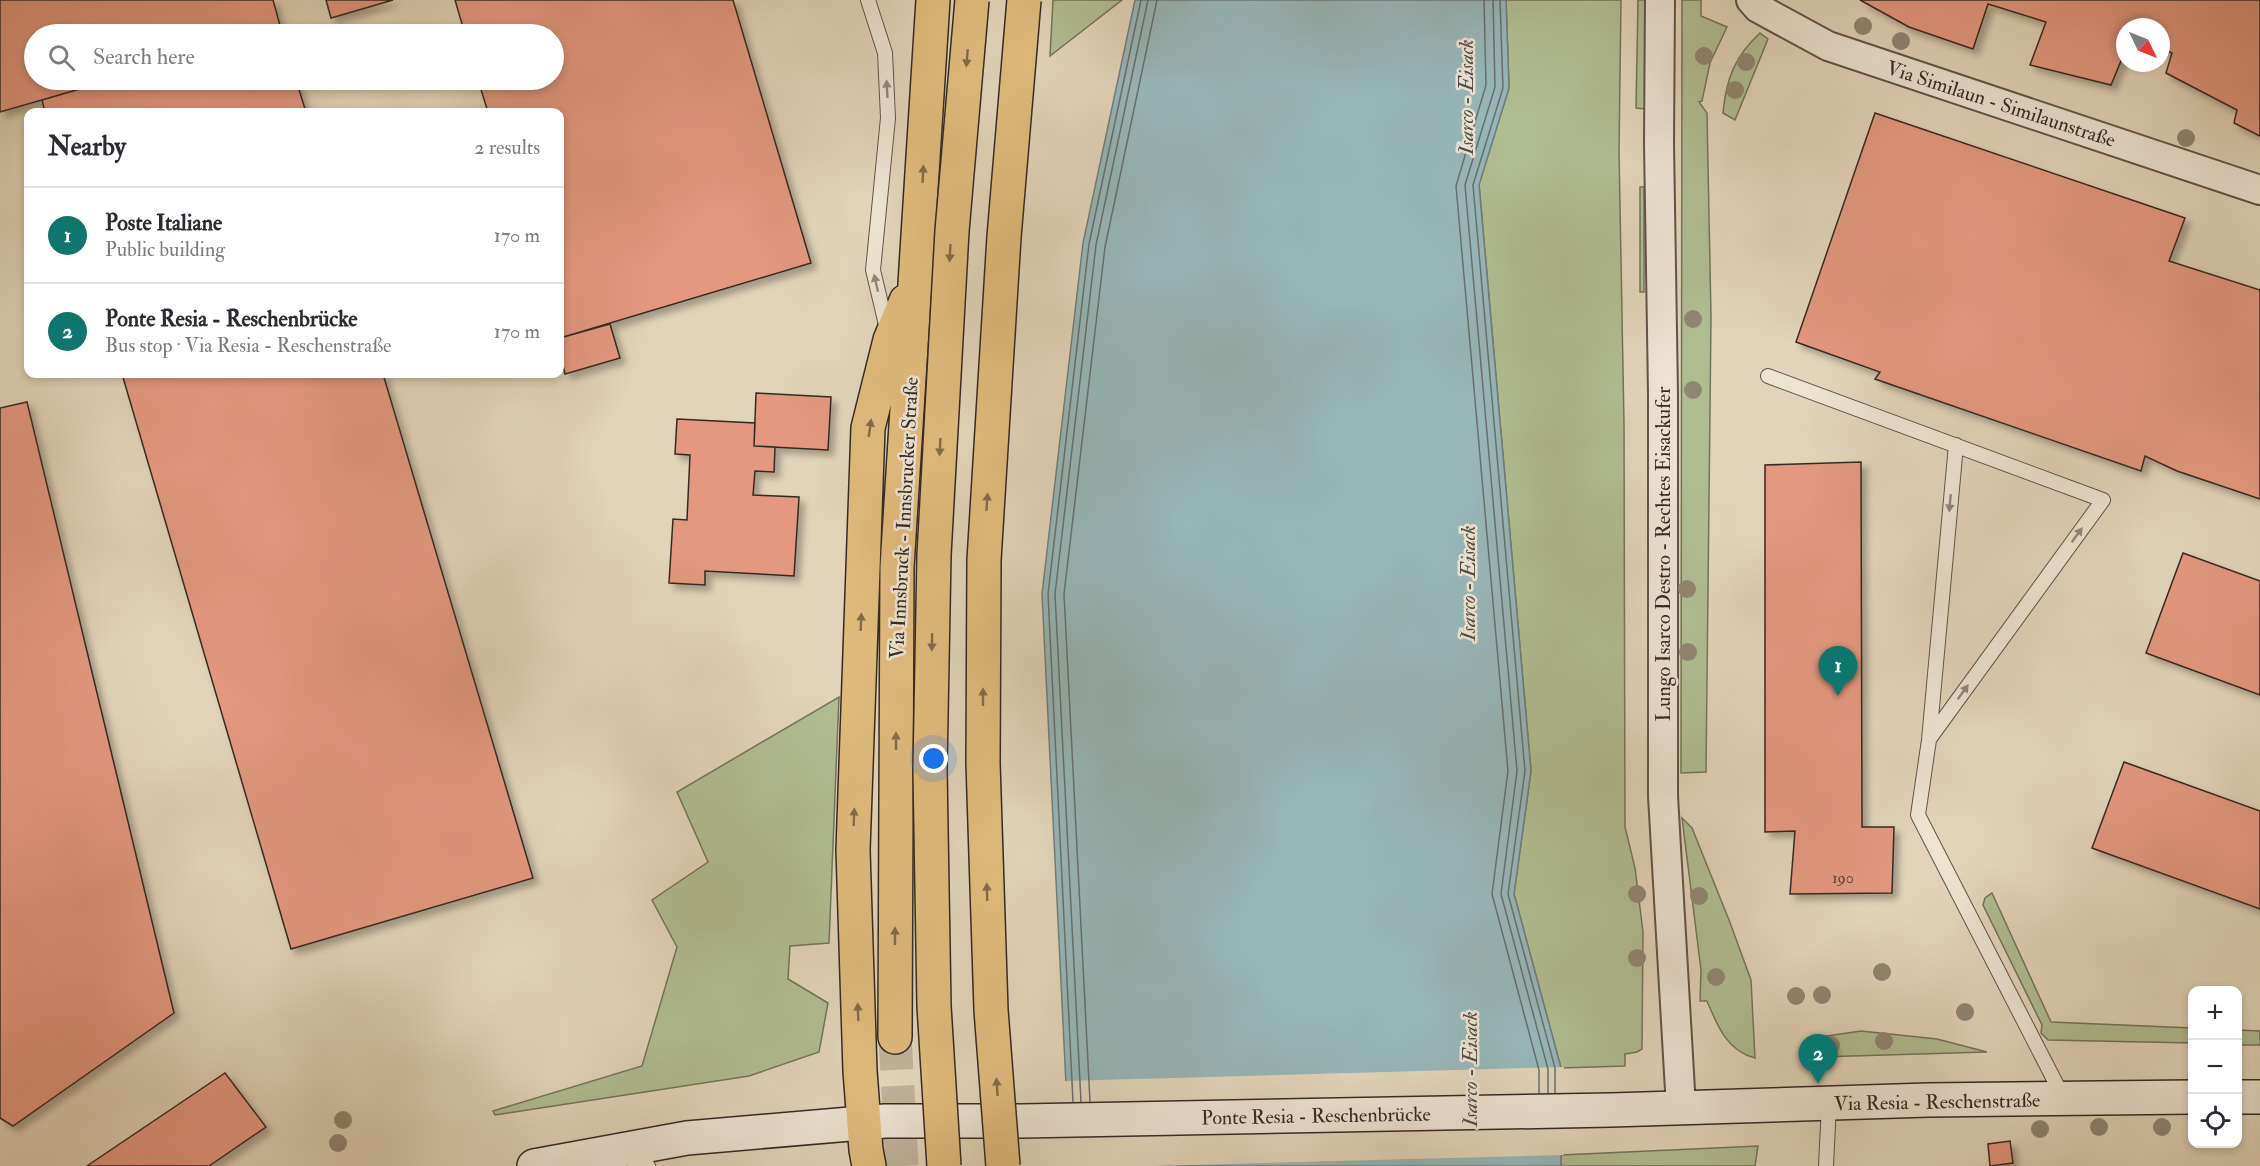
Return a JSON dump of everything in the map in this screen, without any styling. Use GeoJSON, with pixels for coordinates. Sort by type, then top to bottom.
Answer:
{"type":"FeatureCollection","features":[{"type":"Feature","properties":{"kind":"main road","name":"Via Innsbruck - Innsbrucker Straße"},"geometry":{"type":"LineString","coordinates":[[895,1036],[897,567],[933,0]]}},
{"type":"Feature","properties":{"kind":"main road"},"geometry":{"type":"LineString","coordinates":[[944,1166],[934,1006],[930,769],[934,555],[952,231],[972,0]]}},
{"type":"Feature","properties":{"kind":"main road"},"geometry":{"type":"LineString","coordinates":[[1003,1166],[991,1010],[983,763],[984,560],[1004,237],[1024,0]]}},
{"type":"Feature","properties":{"kind":"main road"},"geometry":{"type":"LineString","coordinates":[[869,1166],[864,1124],[853,850],[868,428],[890,340],[917,274]]}},
{"type":"Feature","properties":{"kind":"main road","name":"Via Resia - Reschenstraße"},"geometry":{"type":"LineString","coordinates":[[1681,1108],[1928,1100],[2188,1097]]}},
{"type":"Feature","properties":{"kind":"main road"},"geometry":{"type":"LineString","coordinates":[[2242,1097],[2260,1097]]}},
{"type":"Feature","properties":{"kind":"main road","name":"Ponte Resia - Reschenbrücke"},"geometry":{"type":"LineString","coordinates":[[534,1166],[687,1138],[885,1121],[1023,1121],[1681,1108]]}},
{"type":"Feature","properties":{"kind":"street","name":"Lungo Isarco Destro - Rechtes Eisackufer"},"geometry":{"type":"LineString","coordinates":[[1660,0],[1663,796],[1681,1108]]}},
{"type":"Feature","properties":{"kind":"street","name":"Via Similaun - Similaunstraße"},"geometry":{"type":"LineString","coordinates":[[1751,0],[1758,8],[1828,46],[2260,190]]}},
{"type":"Feature","properties":{"kind":"lane"},"geometry":{"type":"LineString","coordinates":[[868,0],[885,53],[888,118],[873,270],[890,340]]}},
{"type":"Feature","properties":{"kind":"lane"},"geometry":{"type":"LineString","coordinates":[[1768,376],[2103,500],[1929,740]]}},
{"type":"Feature","properties":{"kind":"lane"},"geometry":{"type":"LineString","coordinates":[[1956,445],[1929,740],[1918,815],[2064,1099]]}},
{"type":"Feature","properties":{"kind":"lane"},"geometry":{"type":"LineString","coordinates":[[1826,1166],[1829,1104]]}},
{"type":"Feature","properties":{"kind":"lane"},"geometry":{"type":"LineString","coordinates":[[609,1151],[648,1166]]}},
{"type":"Feature","properties":{"kind":"green space"},"geometry":{"type":"Polygon","coordinates":[[[1053,0],[1122,0],[1050,56],[1053,0]]]}},
{"type":"Feature","properties":{"kind":"green space"},"geometry":{"type":"Polygon","coordinates":[[[1506,0],[1621,0],[1619,152],[1624,424],[1625,827],[1635,868],[1643,932],[1642,1049],[1625,1054],[1625,1066],[1561,1068],[1514,894],[1531,771],[1479,184],[1509,88],[1506,0]]]}},
{"type":"Feature","properties":{"kind":"green space"},"geometry":{"type":"Polygon","coordinates":[[[1638,0],[1646,0],[1645,109],[1636,108],[1638,0]]]}},
{"type":"Feature","properties":{"kind":"green space"},"geometry":{"type":"Polygon","coordinates":[[[1682,0],[1701,0],[1701,16],[1727,27],[1710,63],[1702,101],[1699,102],[1707,113],[1711,317],[1706,772],[1681,773],[1682,0]]]}},
{"type":"Feature","properties":{"kind":"green space"},"geometry":{"type":"Polygon","coordinates":[[[1760,33],[1768,39],[1735,120],[1723,113],[1729,79],[1744,50],[1760,33]]]}},
{"type":"Feature","properties":{"kind":"green space"},"geometry":{"type":"Polygon","coordinates":[[[1640,187],[1644,187],[1644,292],[1640,292],[1640,187]]]}},
{"type":"Feature","properties":{"kind":"green space"},"geometry":{"type":"Polygon","coordinates":[[[839,697],[829,943],[790,946],[788,979],[828,1003],[819,1052],[749,1076],[495,1115],[493,1111],[642,1066],[677,947],[652,900],[708,862],[677,792],[839,697]]]}},
{"type":"Feature","properties":{"kind":"green space"},"geometry":{"type":"Polygon","coordinates":[[[1682,818],[1692,828],[1751,980],[1755,1058],[1745,1055],[1730,1043],[1719,1028],[1707,1001],[1700,1001],[1701,970],[1682,818]]]}},
{"type":"Feature","properties":{"kind":"green space"},"geometry":{"type":"Polygon","coordinates":[[[1992,893],[2051,1022],[2188,1028],[2188,1043],[2048,1040],[2041,1033],[2042,1025],[1983,905],[1985,898],[1992,893]]]}},
{"type":"Feature","properties":{"kind":"green space"},"geometry":{"type":"Polygon","coordinates":[[[2242,1030],[2260,1031],[2260,1045],[2242,1045],[2242,1030]]]}},
{"type":"Feature","properties":{"kind":"green space"},"geometry":{"type":"Polygon","coordinates":[[[1861,1031],[1937,1039],[1987,1052],[1819,1057],[1820,1037],[1861,1031]]]}},
{"type":"Feature","properties":{"kind":"green space"},"geometry":{"type":"Polygon","coordinates":[[[1758,1146],[1755,1166],[1561,1166],[1561,1155],[1758,1146]]]}},
{"type":"Feature","properties":{"kind":"water","name":"Isarco - Eisack"},"geometry":{"type":"Polygon","coordinates":[[[1135,0],[1506,0],[1509,88],[1479,185],[1531,771],[1514,894],[1561,1068],[1561,1166],[1070,1166],[1042,594],[1083,243],[1135,0]]]}},
{"type":"Feature","properties":{"kind":"pier"},"geometry":{"type":"Polygon","coordinates":[[[1564,1067],[1564,1155],[1153,1166],[1067,1166],[1063,1081],[1564,1067]]]}},
{"type":"Feature","properties":{"kind":"building"},"geometry":{"type":"Polygon","coordinates":[[[0,0],[273,0],[280,24],[24,24],[24,90],[76,90],[0,112],[0,0]]]}},
{"type":"Feature","properties":{"kind":"building"},"geometry":{"type":"Polygon","coordinates":[[[326,0],[393,0],[331,18],[326,0]]]}},
{"type":"Feature","properties":{"kind":"building"},"geometry":{"type":"Polygon","coordinates":[[[455,0],[733,0],[811,263],[564,337],[564,108],[487,108],[481,90],[564,90],[564,24],[462,24],[455,0]]]}},
{"type":"Feature","properties":{"kind":"building"},"geometry":{"type":"Polygon","coordinates":[[[1860,0],[2260,0],[2260,136],[2234,123],[2237,110],[2166,73],[2170,72],[2172,53],[2170,52],[2170,18],[2116,18],[2116,72],[2111,85],[2030,65],[2046,22],[1988,4],[1973,49],[1909,27],[1860,0]]]}},
{"type":"Feature","properties":{"kind":"building"},"geometry":{"type":"Polygon","coordinates":[[[76,90],[299,90],[305,108],[44,108],[42,100],[76,90]]]}},
{"type":"Feature","properties":{"kind":"building"},"geometry":{"type":"Polygon","coordinates":[[[1875,113],[2185,218],[2169,261],[2260,290],[2260,499],[2177,471],[2145,456],[2141,471],[1875,379],[1880,372],[1796,342],[1875,113]]]}},
{"type":"Feature","properties":{"kind":"building"},"geometry":{"type":"Polygon","coordinates":[[[610,324],[620,358],[565,374],[564,337],[610,324]]]}},
{"type":"Feature","properties":{"kind":"building"},"geometry":{"type":"Polygon","coordinates":[[[123,378],[384,378],[533,878],[291,949],[123,378]]]}},
{"type":"Feature","properties":{"kind":"building"},"geometry":{"type":"Polygon","coordinates":[[[756,393],[831,397],[828,450],[754,446],[756,393]]]}},
{"type":"Feature","properties":{"kind":"building"},"geometry":{"type":"Polygon","coordinates":[[[27,402],[174,1013],[13,1126],[0,1118],[0,408],[27,402]]]}},
{"type":"Feature","properties":{"kind":"building"},"geometry":{"type":"Polygon","coordinates":[[[677,419],[755,423],[754,446],[775,447],[774,472],[755,471],[753,495],[799,497],[794,576],[705,571],[705,585],[669,583],[673,519],[687,520],[690,455],[675,454],[677,419]]]}},
{"type":"Feature","properties":{"kind":"building"},"geometry":{"type":"Polygon","coordinates":[[[1861,462],[1862,827],[1894,827],[1892,893],[1790,894],[1795,831],[1765,832],[1765,465],[1861,462]]]}},
{"type":"Feature","properties":{"kind":"building"},"geometry":{"type":"Polygon","coordinates":[[[2183,553],[2260,581],[2260,695],[2146,653],[2183,553]]]}},
{"type":"Feature","properties":{"kind":"building"},"geometry":{"type":"Polygon","coordinates":[[[2124,762],[2260,811],[2260,909],[2092,848],[2124,762]]]}},
{"type":"Feature","properties":{"kind":"building"},"geometry":{"type":"Polygon","coordinates":[[[225,1073],[266,1127],[209,1166],[87,1166],[225,1073]]]}},
{"type":"Feature","properties":{"kind":"building"},"geometry":{"type":"Polygon","coordinates":[[[2010,1141],[2013,1163],[1990,1166],[1988,1144],[2010,1141]]]}},
{"type":"Feature","properties":{"kind":"tunnel"},"geometry":{"type":"LineString","coordinates":[[895,1037],[902,1166]]}},
{"type":"Feature","properties":{"kind":"place","name":"Poste Italiane"},"geometry":{"type":"Point","coordinates":[1838,696]}},
{"type":"Feature","properties":{"kind":"place","name":"Ponte Resia - Reschenbrücke"},"geometry":{"type":"Point","coordinates":[1818,1084]}}]}
